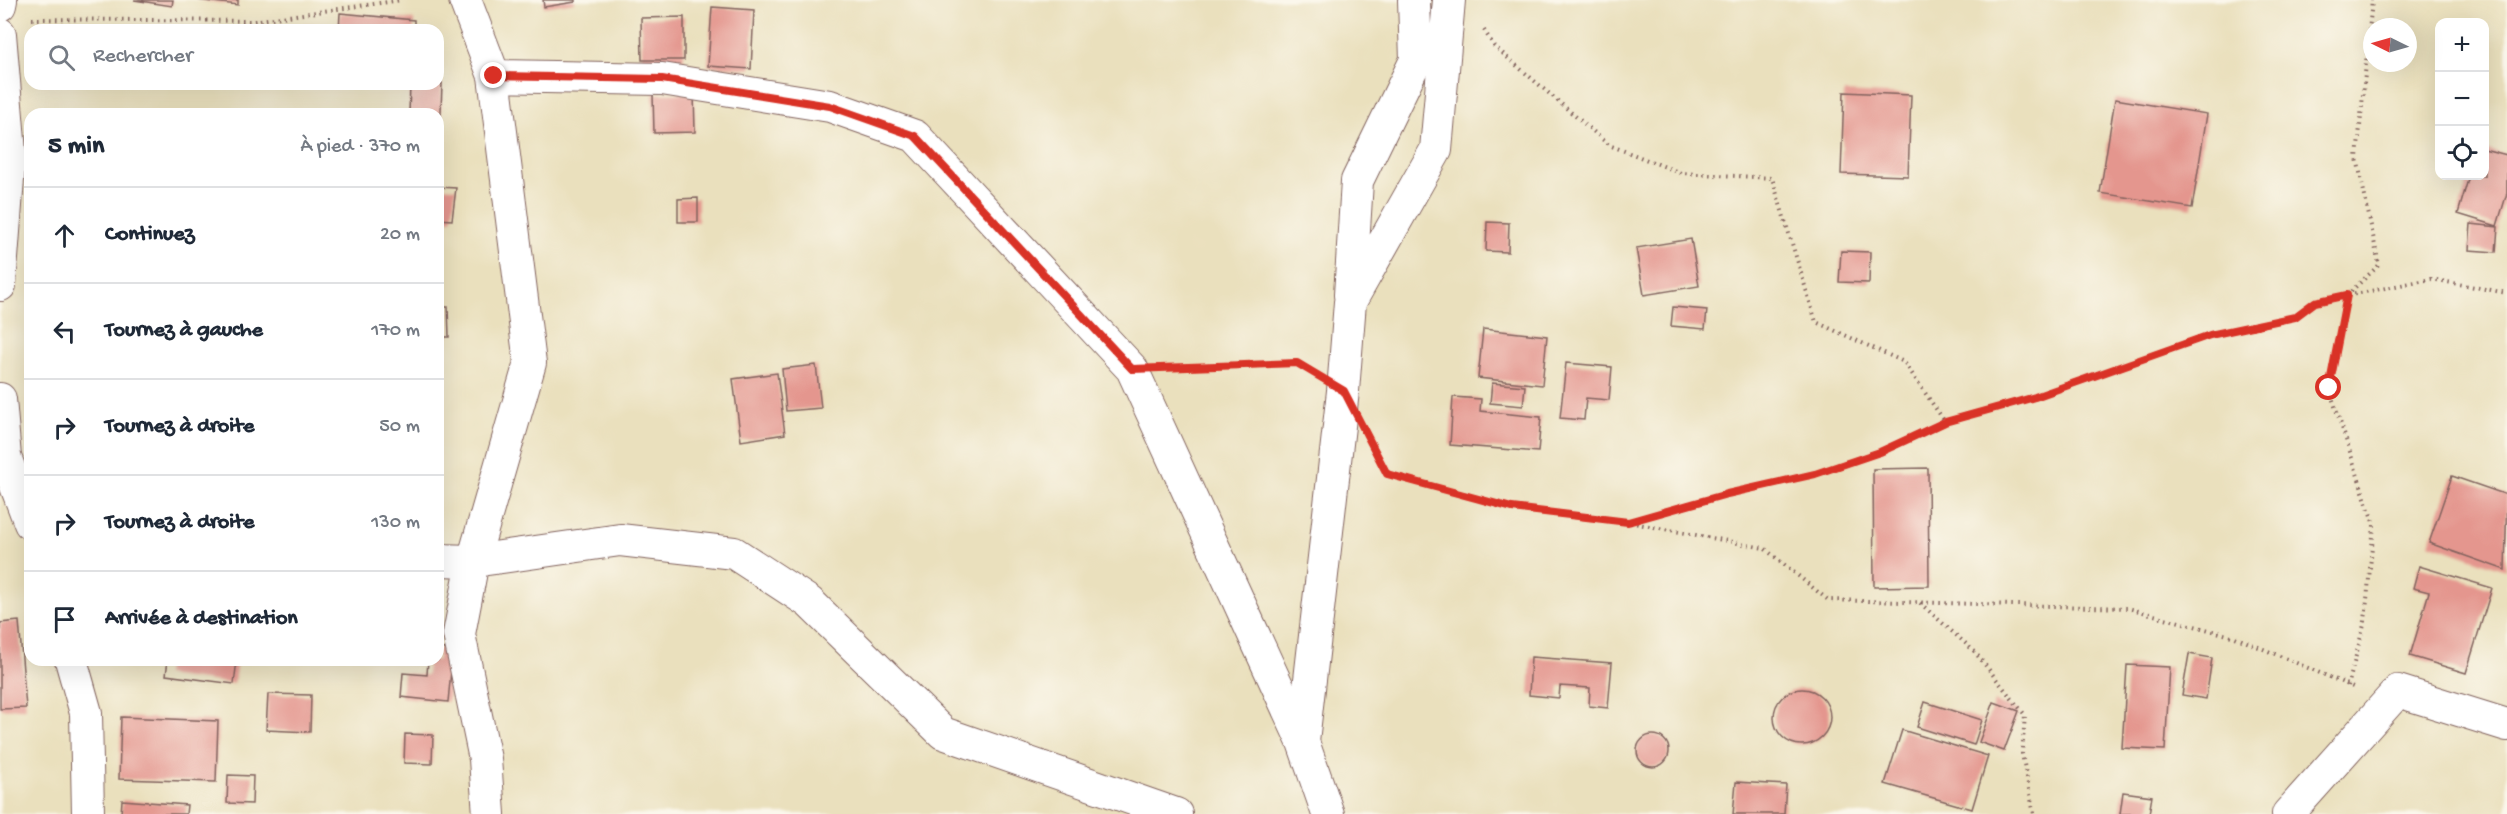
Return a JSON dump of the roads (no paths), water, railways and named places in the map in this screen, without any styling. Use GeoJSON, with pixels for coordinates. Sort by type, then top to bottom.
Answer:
{"type":"FeatureCollection","features":[{"type":"Feature","properties":{"kind":"street"},"geometry":{"type":"LineString","coordinates":[[465,0],[494,76],[530,363],[473,561],[459,634],[485,759],[489,814]]}},
{"type":"Feature","properties":{"kind":"street"},"geometry":{"type":"LineString","coordinates":[[1303,742],[1344,391],[1357,181],[1416,60],[1414,0]]}},
{"type":"Feature","properties":{"kind":"street"},"geometry":{"type":"LineString","coordinates":[[1350,302],[1436,150],[1449,0]]}},
{"type":"Feature","properties":{"kind":"street"},"geometry":{"type":"LineString","coordinates":[[0,285],[10,152],[6,15]]}},
{"type":"Feature","properties":{"kind":"street"},"geometry":{"type":"LineString","coordinates":[[494,76],[662,79],[830,106],[915,136],[1132,369],[1303,742],[1328,814]]}},
{"type":"Feature","properties":{"kind":"street"},"geometry":{"type":"LineString","coordinates":[[0,399],[5,457],[24,507]]}},
{"type":"Feature","properties":{"kind":"street"},"geometry":{"type":"LineString","coordinates":[[444,560],[473,561],[620,540],[734,553],[809,602],[943,734],[1176,814]]}},
{"type":"Feature","properties":{"kind":"street"},"geometry":{"type":"LineString","coordinates":[[73,666],[86,713],[88,814]]}},
{"type":"Feature","properties":{"kind":"street"},"geometry":{"type":"LineString","coordinates":[[2288,814],[2398,691],[2507,725]]}}]}
